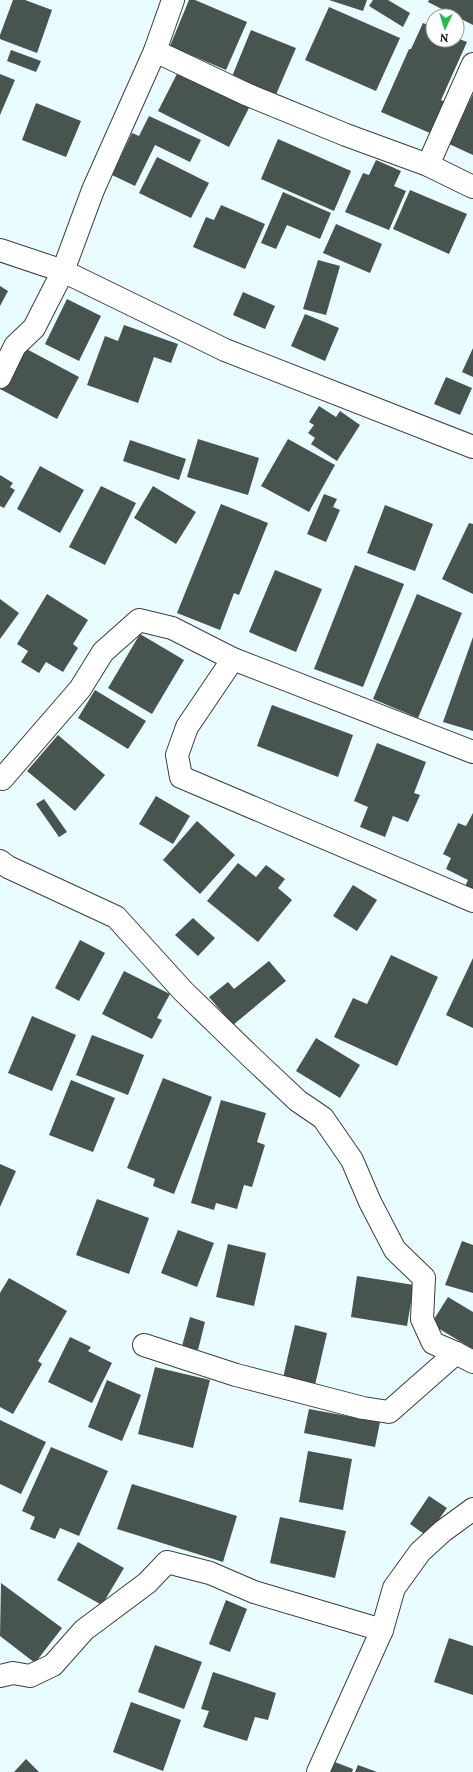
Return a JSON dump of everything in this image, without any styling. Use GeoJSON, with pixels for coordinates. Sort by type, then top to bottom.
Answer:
{"type":"FeatureCollection","features":[{"type":"Feature","properties":{"kind":"street"},"geometry":{"type":"LineString","coordinates":[[0,377],[15,346],[34,328],[63,271],[93,190],[155,51],[173,0]]}},
{"type":"Feature","properties":{"kind":"street"},"geometry":{"type":"LineString","coordinates":[[155,51],[254,97],[346,135],[428,165],[473,187]]}},
{"type":"Feature","properties":{"kind":"street"},"geometry":{"type":"LineString","coordinates":[[428,165],[473,64]]}},
{"type":"Feature","properties":{"kind":"street"},"geometry":{"type":"LineString","coordinates":[[0,250],[63,271],[225,350],[473,447]]}},
{"type":"Feature","properties":{"kind":"street"},"geometry":{"type":"LineString","coordinates":[[1,779],[80,690],[103,652],[139,620],[172,628],[233,659],[473,752]]}},
{"type":"Feature","properties":{"kind":"street"},"geometry":{"type":"LineString","coordinates":[[233,659],[187,727],[177,755],[181,777],[473,901]]}},
{"type":"Feature","properties":{"kind":"street"},"geometry":{"type":"LineString","coordinates":[[3,866],[116,917],[183,991],[248,1055],[298,1101],[323,1118],[352,1160],[370,1202],[395,1250],[424,1278],[422,1318],[433,1343],[465,1358],[389,1412],[363,1408],[236,1375],[144,1345]]}},
{"type":"Feature","properties":{"kind":"street"},"geometry":{"type":"LineString","coordinates":[[318,1772],[382,1630],[394,1588],[420,1552],[443,1531],[473,1509]]}},
{"type":"Feature","properties":{"kind":"street"},"geometry":{"type":"LineString","coordinates":[[0,1676],[14,1673],[30,1676],[53,1665],[84,1630],[147,1583],[167,1562],[210,1573],[254,1592],[382,1630]]}},
{"type":"Feature","properties":{"kind":"building"},"geometry":{"type":"Polygon","coordinates":[[[13,0],[25,0],[52,10],[37,53],[0,39],[0,35],[13,0]]]}},
{"type":"Feature","properties":{"kind":"building"},"geometry":{"type":"Polygon","coordinates":[[[189,0],[195,0],[247,22],[226,70],[170,46],[189,0]]]}},
{"type":"Feature","properties":{"kind":"building"},"geometry":{"type":"Polygon","coordinates":[[[329,0],[367,0],[363,11],[329,0]]]}},
{"type":"Feature","properties":{"kind":"building"},"geometry":{"type":"Polygon","coordinates":[[[373,0],[388,0],[410,13],[403,27],[369,6],[373,0]]]}},
{"type":"Feature","properties":{"kind":"building"},"geometry":{"type":"Polygon","coordinates":[[[429,0],[473,0],[473,25],[465,21],[465,8],[440,8],[428,2],[429,0]]]}},
{"type":"Feature","properties":{"kind":"building"},"geometry":{"type":"Polygon","coordinates":[[[329,7],[400,38],[376,91],[305,60],[329,7]]]}},
{"type":"Feature","properties":{"kind":"building"},"geometry":{"type":"Polygon","coordinates":[[[423,23],[425,24],[425,48],[464,48],[441,100],[445,102],[430,133],[381,112],[409,49],[411,49],[423,23]]]}},
{"type":"Feature","properties":{"kind":"building"},"geometry":{"type":"Polygon","coordinates":[[[251,30],[296,48],[275,97],[231,79],[251,30]]]}},
{"type":"Feature","properties":{"kind":"building"},"geometry":{"type":"Polygon","coordinates":[[[11,50],[41,61],[36,72],[7,61],[11,50]]]}},
{"type":"Feature","properties":{"kind":"building"},"geometry":{"type":"Polygon","coordinates":[[[180,68],[251,104],[229,147],[158,111],[180,68]]]}},
{"type":"Feature","properties":{"kind":"building"},"geometry":{"type":"Polygon","coordinates":[[[0,74],[15,80],[0,115],[0,74]]]}},
{"type":"Feature","properties":{"kind":"building"},"geometry":{"type":"Polygon","coordinates":[[[473,94],[473,155],[449,144],[473,94]]]}},
{"type":"Feature","properties":{"kind":"building"},"geometry":{"type":"Polygon","coordinates":[[[36,103],[81,121],[66,157],[22,140],[36,103]]]}},
{"type":"Feature","properties":{"kind":"building"},"geometry":{"type":"Polygon","coordinates":[[[149,116],[201,140],[190,162],[155,145],[135,186],[112,175],[132,133],[139,136],[149,116]]]}},
{"type":"Feature","properties":{"kind":"building"},"geometry":{"type":"Polygon","coordinates":[[[278,139],[351,171],[334,211],[261,179],[278,139]]]}},
{"type":"Feature","properties":{"kind":"building"},"geometry":{"type":"Polygon","coordinates":[[[157,157],[209,183],[191,218],[139,193],[157,157]]]}},
{"type":"Feature","properties":{"kind":"building"},"geometry":{"type":"Polygon","coordinates":[[[376,160],[401,171],[394,186],[406,191],[389,230],[345,212],[363,173],[369,175],[376,160]]]}},
{"type":"Feature","properties":{"kind":"building"},"geometry":{"type":"Polygon","coordinates":[[[410,190],[467,214],[449,254],[393,229],[410,190]]]}},
{"type":"Feature","properties":{"kind":"building"},"geometry":{"type":"Polygon","coordinates":[[[283,192],[331,213],[320,239],[287,225],[276,249],[261,243],[283,192]]]}},
{"type":"Feature","properties":{"kind":"building"},"geometry":{"type":"Polygon","coordinates":[[[221,205],[265,224],[245,269],[193,247],[206,217],[214,220],[221,205]]]}},
{"type":"Feature","properties":{"kind":"building"},"geometry":{"type":"Polygon","coordinates":[[[336,224],[382,244],[370,273],[323,253],[336,224]]]}},
{"type":"Feature","properties":{"kind":"building"},"geometry":{"type":"Polygon","coordinates":[[[318,260],[340,266],[326,315],[303,309],[318,260]]]}},
{"type":"Feature","properties":{"kind":"building"},"geometry":{"type":"Polygon","coordinates":[[[0,286],[8,291],[0,306],[0,286]]]}},
{"type":"Feature","properties":{"kind":"building"},"geometry":{"type":"Polygon","coordinates":[[[243,292],[275,306],[265,329],[233,315],[243,292]]]}},
{"type":"Feature","properties":{"kind":"building"},"geometry":{"type":"Polygon","coordinates":[[[67,299],[101,316],[79,361],[45,344],[67,299]]]}},
{"type":"Feature","properties":{"kind":"building"},"geometry":{"type":"Polygon","coordinates":[[[305,314],[339,328],[325,361],[291,346],[305,314]]]}},
{"type":"Feature","properties":{"kind":"building"},"geometry":{"type":"Polygon","coordinates":[[[124,325],[178,344],[171,363],[154,357],[138,403],[87,385],[105,336],[118,341],[124,325]]]}},
{"type":"Feature","properties":{"kind":"building"},"geometry":{"type":"Polygon","coordinates":[[[19,345],[79,377],[57,419],[0,389],[0,382],[19,345]]]}},
{"type":"Feature","properties":{"kind":"building"},"geometry":{"type":"Polygon","coordinates":[[[473,348],[473,377],[462,372],[473,348]]]}},
{"type":"Feature","properties":{"kind":"building"},"geometry":{"type":"Polygon","coordinates":[[[446,377],[472,388],[460,415],[434,404],[446,377]]]}},
{"type":"Feature","properties":{"kind":"building"},"geometry":{"type":"Polygon","coordinates":[[[319,406],[336,417],[340,411],[360,425],[337,461],[311,444],[315,438],[308,433],[314,425],[309,422],[319,406]]]}},
{"type":"Feature","properties":{"kind":"building"},"geometry":{"type":"Polygon","coordinates":[[[198,439],[259,458],[248,495],[187,477],[198,439]]]}},
{"type":"Feature","properties":{"kind":"building"},"geometry":{"type":"Polygon","coordinates":[[[288,439],[335,465],[309,512],[261,486],[288,439]]]}},
{"type":"Feature","properties":{"kind":"building"},"geometry":{"type":"Polygon","coordinates":[[[130,440],[186,459],[179,480],[123,461],[130,440]]]}},
{"type":"Feature","properties":{"kind":"building"},"geometry":{"type":"Polygon","coordinates":[[[40,466],[84,490],[60,533],[17,509],[40,466]]]}},
{"type":"Feature","properties":{"kind":"building"},"geometry":{"type":"Polygon","coordinates":[[[0,475],[13,483],[10,487],[15,490],[4,508],[0,506],[0,475]]]}},
{"type":"Feature","properties":{"kind":"building"},"geometry":{"type":"Polygon","coordinates":[[[101,486],[136,503],[105,565],[69,547],[101,486]]]}},
{"type":"Feature","properties":{"kind":"building"},"geometry":{"type":"Polygon","coordinates":[[[153,486],[196,512],[176,544],[134,518],[153,486]]]}},
{"type":"Feature","properties":{"kind":"building"},"geometry":{"type":"Polygon","coordinates":[[[324,494],[337,499],[333,507],[340,510],[326,542],[307,534],[324,494]]]}},
{"type":"Feature","properties":{"kind":"building"},"geometry":{"type":"Polygon","coordinates":[[[221,504],[268,523],[239,595],[234,593],[220,630],[177,613],[221,504]]]}},
{"type":"Feature","properties":{"kind":"building"},"geometry":{"type":"Polygon","coordinates":[[[385,505],[433,524],[415,571],[367,553],[385,505]]]}},
{"type":"Feature","properties":{"kind":"building"},"geometry":{"type":"Polygon","coordinates":[[[469,523],[473,524],[473,594],[442,579],[469,523]]]}},
{"type":"Feature","properties":{"kind":"building"},"geometry":{"type":"Polygon","coordinates":[[[355,565],[404,584],[363,687],[314,669],[355,565]]]}},
{"type":"Feature","properties":{"kind":"building"},"geometry":{"type":"Polygon","coordinates":[[[275,570],[322,589],[296,652],[249,632],[275,570]]]}},
{"type":"Feature","properties":{"kind":"building"},"geometry":{"type":"Polygon","coordinates":[[[47,594],[88,620],[73,644],[78,648],[63,672],[46,662],[39,673],[21,662],[28,651],[17,644],[47,594]]]}},
{"type":"Feature","properties":{"kind":"building"},"geometry":{"type":"Polygon","coordinates":[[[417,594],[462,613],[418,718],[373,699],[417,594]]]}},
{"type":"Feature","properties":{"kind":"building"},"geometry":{"type":"Polygon","coordinates":[[[0,599],[19,613],[0,639],[0,599]]]}},
{"type":"Feature","properties":{"kind":"building"},"geometry":{"type":"Polygon","coordinates":[[[140,634],[184,660],[152,714],[108,688],[140,634]]]}},
{"type":"Feature","properties":{"kind":"building"},"geometry":{"type":"Polygon","coordinates":[[[473,637],[473,731],[443,722],[473,637]]]}},
{"type":"Feature","properties":{"kind":"building"},"geometry":{"type":"Polygon","coordinates":[[[95,690],[146,721],[128,749],[78,718],[95,690]]]}},
{"type":"Feature","properties":{"kind":"building"},"geometry":{"type":"Polygon","coordinates":[[[272,705],[353,735],[338,777],[257,746],[272,705]]]}},
{"type":"Feature","properties":{"kind":"building"},"geometry":{"type":"Polygon","coordinates":[[[58,735],[105,775],[75,811],[27,771],[58,735]]]}},
{"type":"Feature","properties":{"kind":"building"},"geometry":{"type":"Polygon","coordinates":[[[377,743],[426,762],[414,793],[420,795],[408,822],[393,816],[385,837],[360,827],[368,807],[354,801],[377,743]]]}},
{"type":"Feature","properties":{"kind":"building"},"geometry":{"type":"Polygon","coordinates":[[[156,796],[190,816],[173,844],[139,824],[156,796]]]}},
{"type":"Feature","properties":{"kind":"building"},"geometry":{"type":"Polygon","coordinates":[[[44,799],[67,832],[59,837],[36,804],[44,799]]]}},
{"type":"Feature","properties":{"kind":"building"},"geometry":{"type":"Polygon","coordinates":[[[473,813],[473,890],[465,886],[468,880],[446,869],[451,858],[443,854],[458,823],[466,826],[473,813]]]}},
{"type":"Feature","properties":{"kind":"building"},"geometry":{"type":"Polygon","coordinates":[[[197,821],[235,855],[200,894],[163,860],[197,821]]]}},
{"type":"Feature","properties":{"kind":"building"},"geometry":{"type":"Polygon","coordinates":[[[238,863],[256,877],[266,865],[285,879],[278,888],[292,900],[258,942],[207,901],[238,863]]]}},
{"type":"Feature","properties":{"kind":"building"},"geometry":{"type":"Polygon","coordinates":[[[353,885],[377,900],[357,931],[333,916],[353,885]]]}},
{"type":"Feature","properties":{"kind":"building"},"geometry":{"type":"Polygon","coordinates":[[[193,918],[215,938],[198,956],[175,935],[193,918]]]}},
{"type":"Feature","properties":{"kind":"building"},"geometry":{"type":"Polygon","coordinates":[[[80,940],[105,953],[79,1001],[55,988],[80,940]]]}},
{"type":"Feature","properties":{"kind":"building"},"geometry":{"type":"Polygon","coordinates":[[[391,955],[438,977],[397,1066],[334,1037],[353,998],[367,1004],[391,955]]]}},
{"type":"Feature","properties":{"kind":"building"},"geometry":{"type":"Polygon","coordinates":[[[473,958],[473,1028],[446,1015],[473,958]]]}},
{"type":"Feature","properties":{"kind":"building"},"geometry":{"type":"Polygon","coordinates":[[[269,961],[286,981],[233,1025],[209,997],[228,982],[234,989],[269,961]]]}},
{"type":"Feature","properties":{"kind":"building"},"geometry":{"type":"Polygon","coordinates":[[[124,971],[170,994],[157,1018],[162,1020],[152,1039],[102,1014],[124,971]]]}},
{"type":"Feature","properties":{"kind":"building"},"geometry":{"type":"Polygon","coordinates":[[[32,1016],[76,1035],[52,1091],[8,1073],[32,1016]]]}},
{"type":"Feature","properties":{"kind":"building"},"geometry":{"type":"Polygon","coordinates":[[[92,1035],[144,1055],[128,1095],[76,1075],[92,1035]]]}},
{"type":"Feature","properties":{"kind":"building"},"geometry":{"type":"Polygon","coordinates":[[[316,1038],[360,1065],[340,1098],[296,1071],[316,1038]]]}},
{"type":"Feature","properties":{"kind":"building"},"geometry":{"type":"Polygon","coordinates":[[[163,1078],[212,1097],[174,1194],[153,1186],[155,1179],[127,1168],[163,1078]]]}},
{"type":"Feature","properties":{"kind":"building"},"geometry":{"type":"Polygon","coordinates":[[[71,1080],[115,1098],[93,1152],[49,1135],[71,1080]]]}},
{"type":"Feature","properties":{"kind":"building"},"geometry":{"type":"Polygon","coordinates":[[[221,1100],[266,1113],[257,1142],[265,1145],[252,1187],[244,1185],[237,1209],[216,1203],[214,1210],[191,1203],[221,1100]]]}},
{"type":"Feature","properties":{"kind":"building"},"geometry":{"type":"Polygon","coordinates":[[[0,1164],[16,1171],[0,1207],[0,1164]]]}},
{"type":"Feature","properties":{"kind":"building"},"geometry":{"type":"Polygon","coordinates":[[[97,1199],[149,1218],[129,1274],[76,1255],[97,1199]]]}},
{"type":"Feature","properties":{"kind":"building"},"geometry":{"type":"Polygon","coordinates":[[[178,1230],[214,1243],[197,1287],[161,1273],[178,1230]]]}},
{"type":"Feature","properties":{"kind":"building"},"geometry":{"type":"Polygon","coordinates":[[[462,1241],[473,1245],[473,1293],[445,1285],[462,1241]]]}},
{"type":"Feature","properties":{"kind":"building"},"geometry":{"type":"Polygon","coordinates":[[[228,1244],[266,1253],[254,1306],[216,1297],[228,1244]]]}},
{"type":"Feature","properties":{"kind":"building"},"geometry":{"type":"Polygon","coordinates":[[[357,1276],[414,1285],[407,1326],[351,1317],[357,1276]]]}},
{"type":"Feature","properties":{"kind":"building"},"geometry":{"type":"Polygon","coordinates":[[[9,1278],[67,1311],[38,1361],[42,1364],[13,1414],[0,1407],[0,1293],[9,1278]]]}},
{"type":"Feature","properties":{"kind":"building"},"geometry":{"type":"Polygon","coordinates":[[[448,1297],[473,1312],[473,1349],[431,1324],[448,1297]]]}},
{"type":"Feature","properties":{"kind":"building"},"geometry":{"type":"Polygon","coordinates":[[[190,1317],[205,1322],[198,1350],[182,1346],[190,1317]]]}},
{"type":"Feature","properties":{"kind":"building"},"geometry":{"type":"Polygon","coordinates":[[[295,1325],[327,1333],[315,1385],[283,1378],[295,1325]]]}},
{"type":"Feature","properties":{"kind":"building"},"geometry":{"type":"Polygon","coordinates":[[[70,1337],[91,1347],[88,1351],[112,1363],[92,1403],[48,1382],[70,1337]]]}},
{"type":"Feature","properties":{"kind":"building"},"geometry":{"type":"Polygon","coordinates":[[[155,1367],[210,1380],[193,1448],[138,1434],[155,1367]]]}},
{"type":"Feature","properties":{"kind":"building"},"geometry":{"type":"Polygon","coordinates":[[[107,1380],[141,1395],[122,1441],[88,1427],[107,1380]]]}},
{"type":"Feature","properties":{"kind":"building"},"geometry":{"type":"Polygon","coordinates":[[[309,1409],[380,1422],[375,1447],[304,1433],[309,1409]]]}},
{"type":"Feature","properties":{"kind":"building"},"geometry":{"type":"Polygon","coordinates":[[[0,1420],[46,1442],[21,1494],[0,1484],[0,1420]]]}},
{"type":"Feature","properties":{"kind":"building"},"geometry":{"type":"Polygon","coordinates":[[[51,1447],[108,1471],[79,1536],[60,1528],[55,1539],[30,1529],[35,1517],[22,1511],[51,1447]]]}},
{"type":"Feature","properties":{"kind":"building"},"geometry":{"type":"Polygon","coordinates":[[[308,1451],[352,1459],[343,1510],[299,1502],[308,1451]]]}},
{"type":"Feature","properties":{"kind":"building"},"geometry":{"type":"Polygon","coordinates":[[[132,1484],[237,1516],[223,1562],[117,1529],[132,1484]]]}},
{"type":"Feature","properties":{"kind":"building"},"geometry":{"type":"Polygon","coordinates":[[[429,1496],[447,1508],[427,1536],[410,1524],[429,1496]]]}},
{"type":"Feature","properties":{"kind":"building"},"geometry":{"type":"Polygon","coordinates":[[[280,1517],[346,1531],[335,1578],[270,1563],[280,1517]]]}},
{"type":"Feature","properties":{"kind":"building"},"geometry":{"type":"Polygon","coordinates":[[[78,1542],[124,1568],[102,1605],[57,1580],[78,1542]]]}},
{"type":"Feature","properties":{"kind":"building"},"geometry":{"type":"Polygon","coordinates":[[[1,1583],[62,1628],[35,1663],[0,1636],[1,1583]]]}},
{"type":"Feature","properties":{"kind":"building"},"geometry":{"type":"Polygon","coordinates":[[[226,1600],[247,1609],[230,1652],[209,1644],[226,1600]]]}},
{"type":"Feature","properties":{"kind":"building"},"geometry":{"type":"Polygon","coordinates":[[[449,1638],[473,1646],[473,1695],[434,1682],[449,1638]]]}},
{"type":"Feature","properties":{"kind":"building"},"geometry":{"type":"Polygon","coordinates":[[[155,1645],[202,1662],[184,1709],[138,1692],[155,1645]]]}},
{"type":"Feature","properties":{"kind":"building"},"geometry":{"type":"Polygon","coordinates":[[[213,1672],[276,1693],[268,1720],[255,1717],[247,1741],[203,1727],[209,1711],[201,1709],[213,1672]]]}},
{"type":"Feature","properties":{"kind":"building"},"geometry":{"type":"Polygon","coordinates":[[[131,1702],[181,1720],[163,1771],[113,1752],[131,1702]]]}},
{"type":"Feature","properties":{"kind":"building"},"geometry":{"type":"Polygon","coordinates":[[[26,1759],[39,1772],[14,1772],[26,1759]]]}},
{"type":"Feature","properties":{"kind":"building"},"geometry":{"type":"Polygon","coordinates":[[[332,1761],[353,1769],[352,1772],[328,1772],[332,1761]]]}},
{"type":"Feature","properties":{"kind":"building"},"geometry":{"type":"Polygon","coordinates":[[[358,1765],[377,1772],[355,1772],[358,1765]]]}}]}
